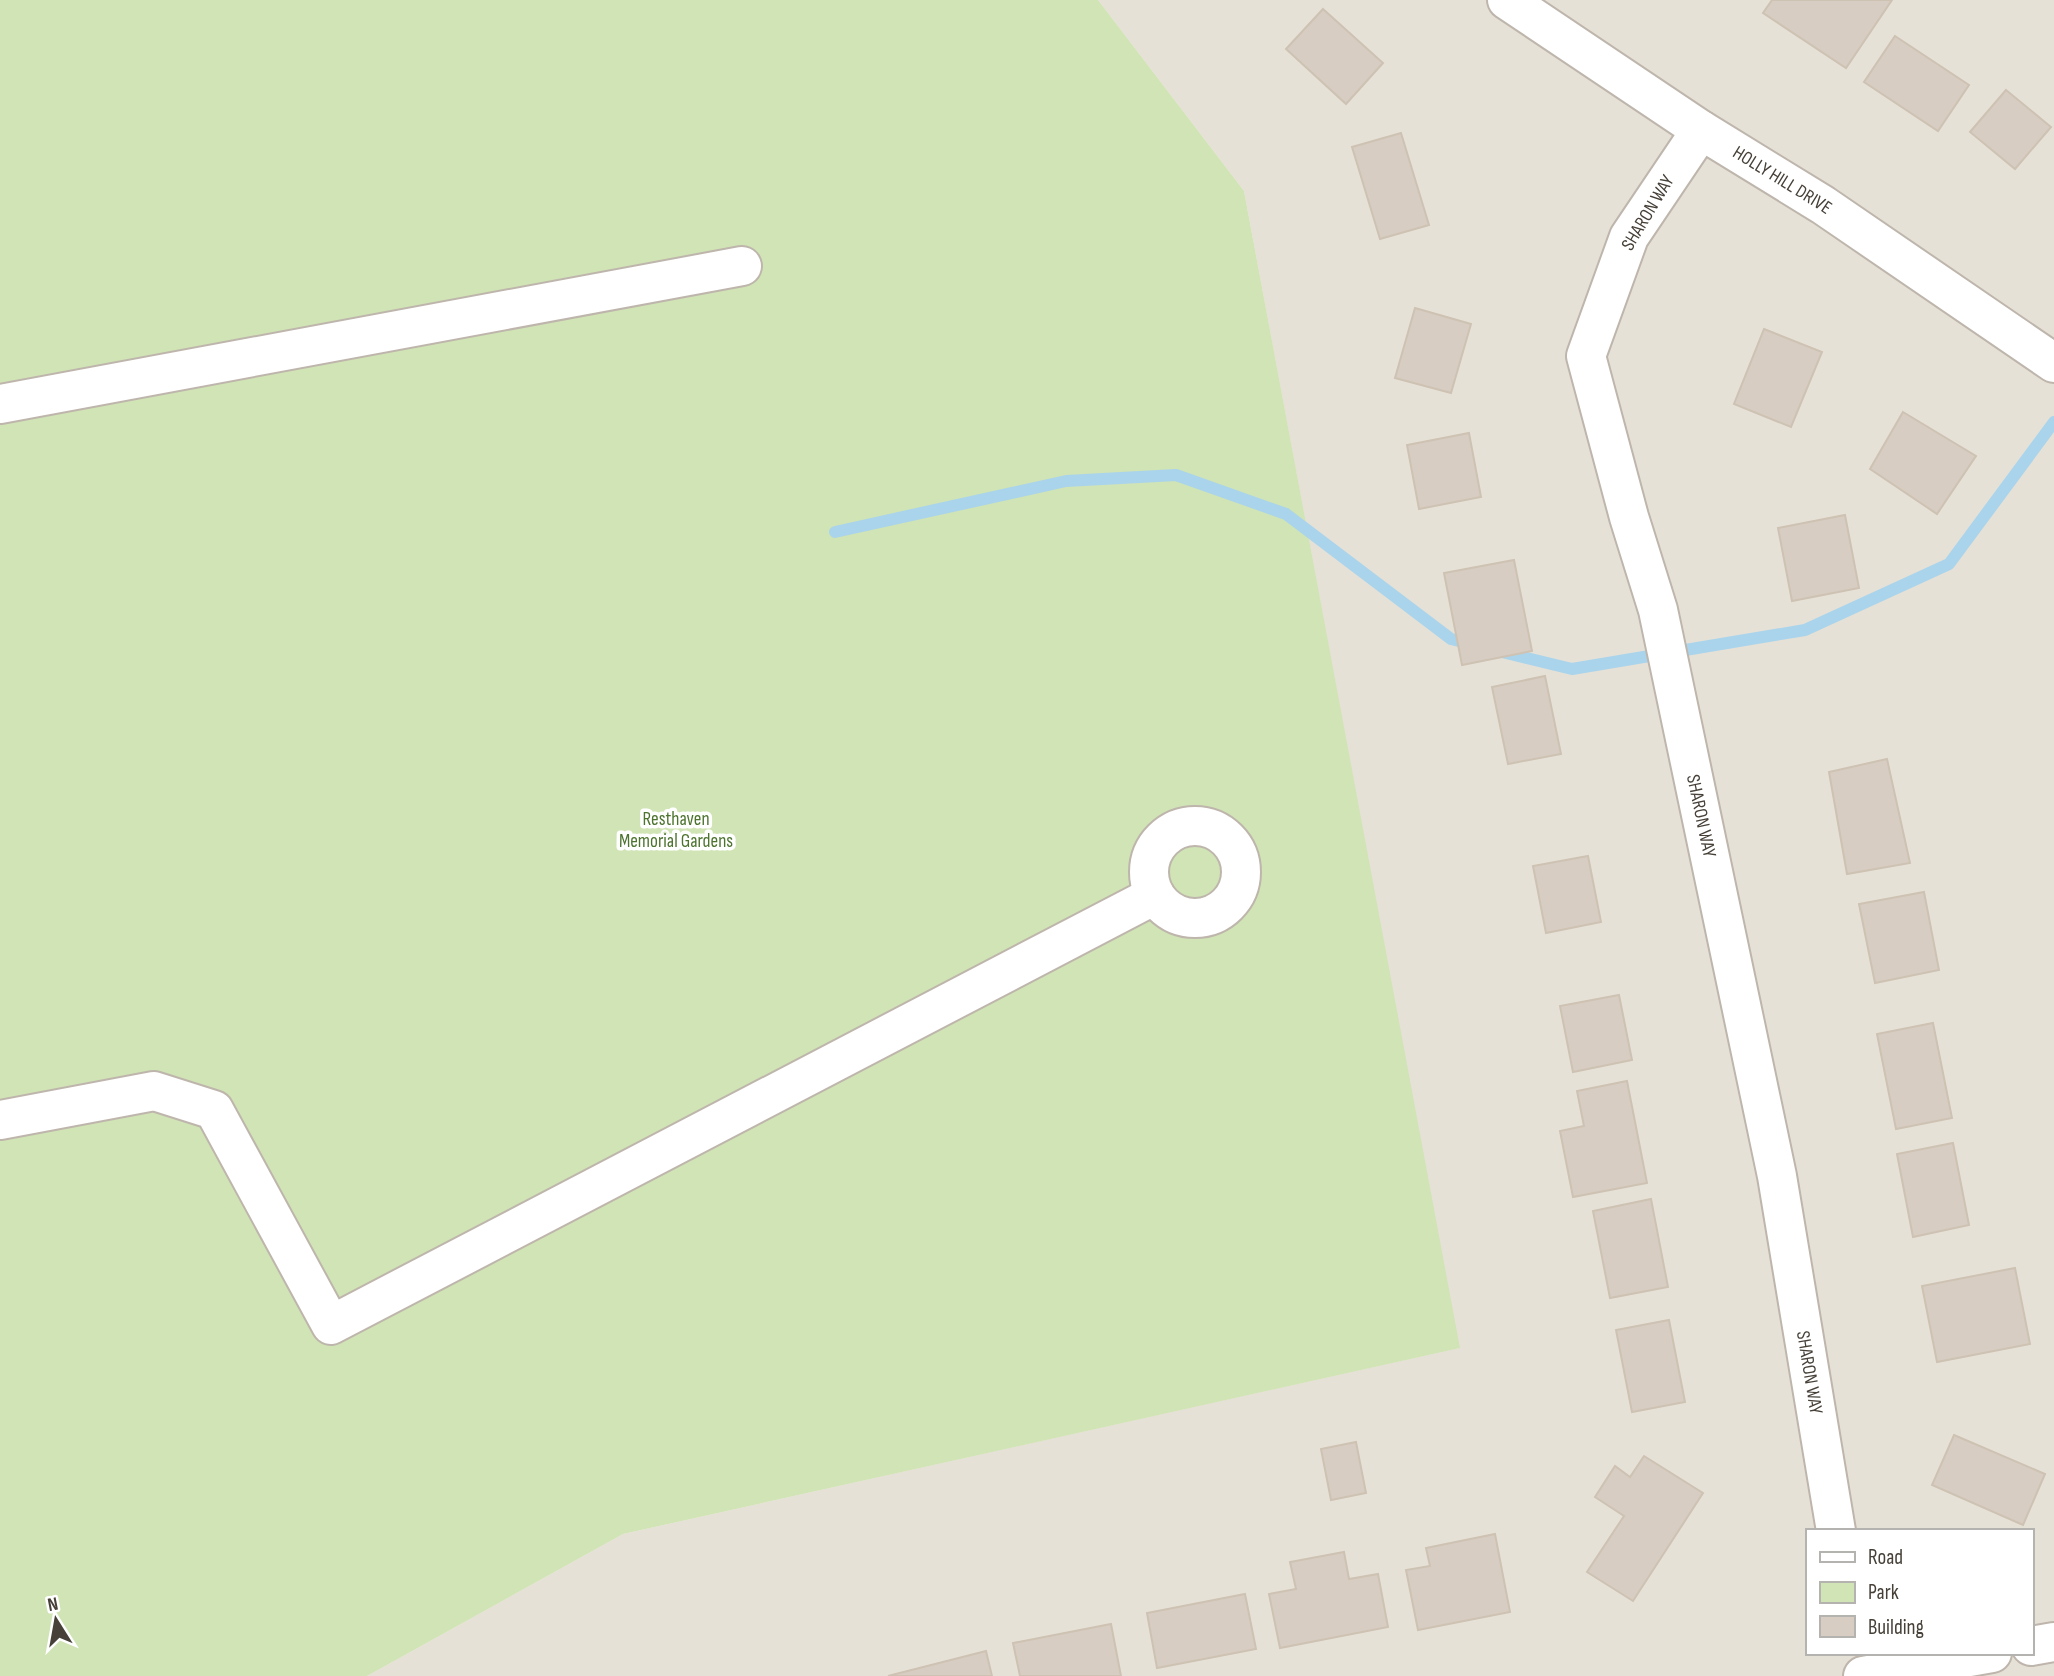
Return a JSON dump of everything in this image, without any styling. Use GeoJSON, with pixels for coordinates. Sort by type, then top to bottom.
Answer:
{"type":"FeatureCollection","features":[{"type":"Feature","properties":{"kind":"street","name":"HOLLY HILL DRIVE"},"geometry":{"type":"LineString","coordinates":[[1507,0],[1701,130],[1823,205],[2054,363]]}},
{"type":"Feature","properties":{"kind":"street","name":"SHARON WAY"},"geometry":{"type":"LineString","coordinates":[[1701,130],[1629,237],[1586,356],[1629,517],[1658,610],[1776,1176],[1836,1529]]}},
{"type":"Feature","properties":{"kind":"street"},"geometry":{"type":"LineString","coordinates":[[0,404],[742,266]]}},
{"type":"Feature","properties":{"kind":"street"},"geometry":{"type":"LineString","coordinates":[[0,1120],[154,1091],[214,1110],[331,1325],[1155,895]]}},
{"type":"Feature","properties":{"kind":"street"},"geometry":{"type":"LineString","coordinates":[[2033,1646],[2054,1642]]}},
{"type":"Feature","properties":{"kind":"street"},"geometry":{"type":"LineString","coordinates":[[1857,1655],[1862,1676],[1981,1655]]}},
{"type":"Feature","properties":{"kind":"shaded area"},"geometry":{"type":"Polygon","coordinates":[[[1098,0],[2054,0],[2054,1676],[367,1676],[623,1534],[1459,1348],[1244,191],[1098,0]]]}},
{"type":"Feature","properties":{"kind":"green space","name":"Resthaven Memorial Gardens"},"geometry":{"type":"Polygon","coordinates":[[[0,0],[1098,0],[1244,191],[1460,1348],[623,1534],[367,1676],[0,1676],[0,0]]]}},
{"type":"Feature","properties":{"kind":"building"},"geometry":{"type":"Polygon","coordinates":[[[1772,0],[1892,0],[1846,68],[1763,13],[1772,0]]]}},
{"type":"Feature","properties":{"kind":"building"},"geometry":{"type":"Polygon","coordinates":[[[1323,9],[1383,63],[1346,104],[1286,49],[1323,9]]]}},
{"type":"Feature","properties":{"kind":"building"},"geometry":{"type":"Polygon","coordinates":[[[1895,36],[1969,85],[1938,131],[1864,82],[1895,36]]]}},
{"type":"Feature","properties":{"kind":"building"},"geometry":{"type":"Polygon","coordinates":[[[2006,90],[2051,127],[2015,169],[1970,132],[2006,90]]]}},
{"type":"Feature","properties":{"kind":"building"},"geometry":{"type":"Polygon","coordinates":[[[1401,133],[1429,225],[1380,239],[1352,147],[1401,133]]]}},
{"type":"Feature","properties":{"kind":"building"},"geometry":{"type":"Polygon","coordinates":[[[1415,308],[1471,324],[1451,393],[1395,378],[1415,308]]]}},
{"type":"Feature","properties":{"kind":"building"},"geometry":{"type":"Polygon","coordinates":[[[1764,329],[1822,352],[1791,427],[1734,404],[1764,329]]]}},
{"type":"Feature","properties":{"kind":"building"},"geometry":{"type":"Polygon","coordinates":[[[1903,412],[1976,456],[1937,514],[1870,469],[1903,412]]]}},
{"type":"Feature","properties":{"kind":"building"},"geometry":{"type":"Polygon","coordinates":[[[1469,433],[1481,497],[1419,509],[1407,445],[1469,433]]]}},
{"type":"Feature","properties":{"kind":"building"},"geometry":{"type":"Polygon","coordinates":[[[1845,515],[1859,588],[1792,601],[1778,528],[1845,515]]]}},
{"type":"Feature","properties":{"kind":"building"},"geometry":{"type":"Polygon","coordinates":[[[1514,560],[1532,651],[1462,665],[1444,573],[1514,560]]]}},
{"type":"Feature","properties":{"kind":"building"},"geometry":{"type":"Polygon","coordinates":[[[1545,676],[1561,754],[1508,764],[1492,687],[1545,676]]]}},
{"type":"Feature","properties":{"kind":"building"},"geometry":{"type":"Polygon","coordinates":[[[1887,759],[1910,863],[1847,874],[1829,772],[1887,759]]]}},
{"type":"Feature","properties":{"kind":"building"},"geometry":{"type":"Polygon","coordinates":[[[1588,856],[1601,922],[1546,933],[1533,866],[1588,856]]]}},
{"type":"Feature","properties":{"kind":"building"},"geometry":{"type":"Polygon","coordinates":[[[1924,892],[1939,970],[1875,983],[1859,904],[1924,892]]]}},
{"type":"Feature","properties":{"kind":"building"},"geometry":{"type":"Polygon","coordinates":[[[1619,995],[1632,1060],[1573,1072],[1560,1006],[1619,995]]]}},
{"type":"Feature","properties":{"kind":"building"},"geometry":{"type":"Polygon","coordinates":[[[1933,1023],[1952,1118],[1896,1129],[1877,1034],[1933,1023]]]}},
{"type":"Feature","properties":{"kind":"building"},"geometry":{"type":"Polygon","coordinates":[[[1627,1081],[1647,1183],[1573,1197],[1560,1131],[1584,1126],[1577,1091],[1627,1081]]]}},
{"type":"Feature","properties":{"kind":"building"},"geometry":{"type":"Polygon","coordinates":[[[1953,1143],[1969,1225],[1913,1237],[1897,1154],[1953,1143]]]}},
{"type":"Feature","properties":{"kind":"building"},"geometry":{"type":"Polygon","coordinates":[[[1651,1199],[1668,1287],[1610,1298],[1593,1211],[1651,1199]]]}},
{"type":"Feature","properties":{"kind":"building"},"geometry":{"type":"Polygon","coordinates":[[[2015,1268],[2030,1344],[1937,1362],[1922,1286],[2015,1268]]]}},
{"type":"Feature","properties":{"kind":"building"},"geometry":{"type":"Polygon","coordinates":[[[1669,1320],[1685,1402],[1632,1412],[1616,1330],[1669,1320]]]}},
{"type":"Feature","properties":{"kind":"building"},"geometry":{"type":"Polygon","coordinates":[[[1954,1435],[2045,1474],[2023,1525],[1932,1485],[1954,1435]]]}},
{"type":"Feature","properties":{"kind":"building"},"geometry":{"type":"Polygon","coordinates":[[[1356,1442],[1366,1493],[1331,1500],[1321,1449],[1356,1442]]]}},
{"type":"Feature","properties":{"kind":"building"},"geometry":{"type":"Polygon","coordinates":[[[1644,1456],[1703,1493],[1633,1601],[1587,1572],[1624,1516],[1595,1497],[1615,1466],[1630,1477],[1644,1456]]]}},
{"type":"Feature","properties":{"kind":"building"},"geometry":{"type":"Polygon","coordinates":[[[1495,1534],[1510,1612],[1418,1630],[1406,1570],[1430,1566],[1426,1548],[1495,1534]]]}},
{"type":"Feature","properties":{"kind":"building"},"geometry":{"type":"Polygon","coordinates":[[[1344,1552],[1349,1579],[1378,1574],[1388,1627],[1280,1648],[1269,1594],[1296,1589],[1290,1562],[1344,1552]]]}},
{"type":"Feature","properties":{"kind":"building"},"geometry":{"type":"Polygon","coordinates":[[[1245,1594],[1256,1649],[1157,1668],[1147,1613],[1245,1594]]]}},
{"type":"Feature","properties":{"kind":"building"},"geometry":{"type":"Polygon","coordinates":[[[1111,1624],[1121,1676],[1020,1676],[1013,1643],[1111,1624]]]}},
{"type":"Feature","properties":{"kind":"building"},"geometry":{"type":"Polygon","coordinates":[[[986,1651],[992,1676],[888,1676],[986,1651]]]}},
{"type":"Feature","properties":{"kind":"waterway"},"geometry":{"type":"LineString","coordinates":[[1498,651],[1572,669],[1805,630],[1949,564],[2054,422]]}},
{"type":"Feature","properties":{"kind":"waterway"},"geometry":{"type":"LineString","coordinates":[[835,532],[1066,481],[1176,475],[1286,514],[1451,639],[1471,644]]}}]}
